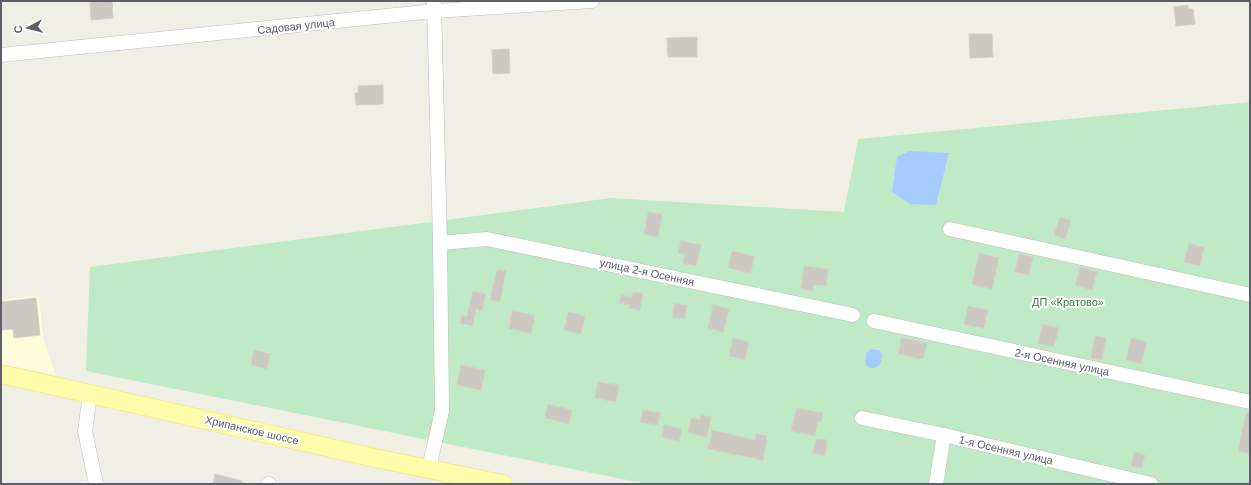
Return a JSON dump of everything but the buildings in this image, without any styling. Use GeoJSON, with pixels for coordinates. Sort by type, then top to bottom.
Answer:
{"type":"FeatureCollection","features":[{"type":"Feature","properties":{"kind":"main road","name":"Хрипанское шоссе"},"geometry":{"type":"LineString","coordinates":[[1,374],[375,458],[503,484]]}},
{"type":"Feature","properties":{"kind":"street","name":"Садовая улица"},"geometry":{"type":"LineString","coordinates":[[1,55],[435,6],[592,1]]}},
{"type":"Feature","properties":{"kind":"street"},"geometry":{"type":"LineString","coordinates":[[428,468],[442,411],[435,6]]}},
{"type":"Feature","properties":{"kind":"street"},"geometry":{"type":"LineString","coordinates":[[950,229],[1250,295]]}},
{"type":"Feature","properties":{"kind":"street","name":"улица 2-я Осенняя"},"geometry":{"type":"LineString","coordinates":[[440,243],[487,239],[853,315]]}},
{"type":"Feature","properties":{"kind":"street","name":"2-я Осенняя улица"},"geometry":{"type":"LineString","coordinates":[[874,321],[1250,402]]}},
{"type":"Feature","properties":{"kind":"street"},"geometry":{"type":"LineString","coordinates":[[90,394],[85,431],[96,484]]}},
{"type":"Feature","properties":{"kind":"street","name":"1-я Осенняя улица"},"geometry":{"type":"LineString","coordinates":[[862,418],[944,435],[1151,484]]}},
{"type":"Feature","properties":{"kind":"street"},"geometry":{"type":"LineString","coordinates":[[936,484],[944,435]]}},
{"type":"Feature","properties":{"kind":"shaded area"},"geometry":{"type":"Polygon","coordinates":[[[39,296],[43,338],[56,375],[1,364],[1,300],[39,296]]]}},
{"type":"Feature","properties":{"kind":"green space","name":"ДП «Кратово»"},"geometry":{"type":"Polygon","coordinates":[[[1250,102],[1250,484],[647,484],[86,371],[90,267],[611,198],[844,212],[858,139],[1250,102]]]}},
{"type":"Feature","properties":{"kind":"water"},"geometry":{"type":"Polygon","coordinates":[[[909,151],[949,153],[936,205],[910,204],[892,192],[897,157],[909,151]]]}},
{"type":"Feature","properties":{"kind":"water"},"geometry":{"type":"Polygon","coordinates":[[[870,349],[879,350],[883,354],[881,363],[878,366],[869,368],[866,365],[866,354],[870,349]]]}}]}
